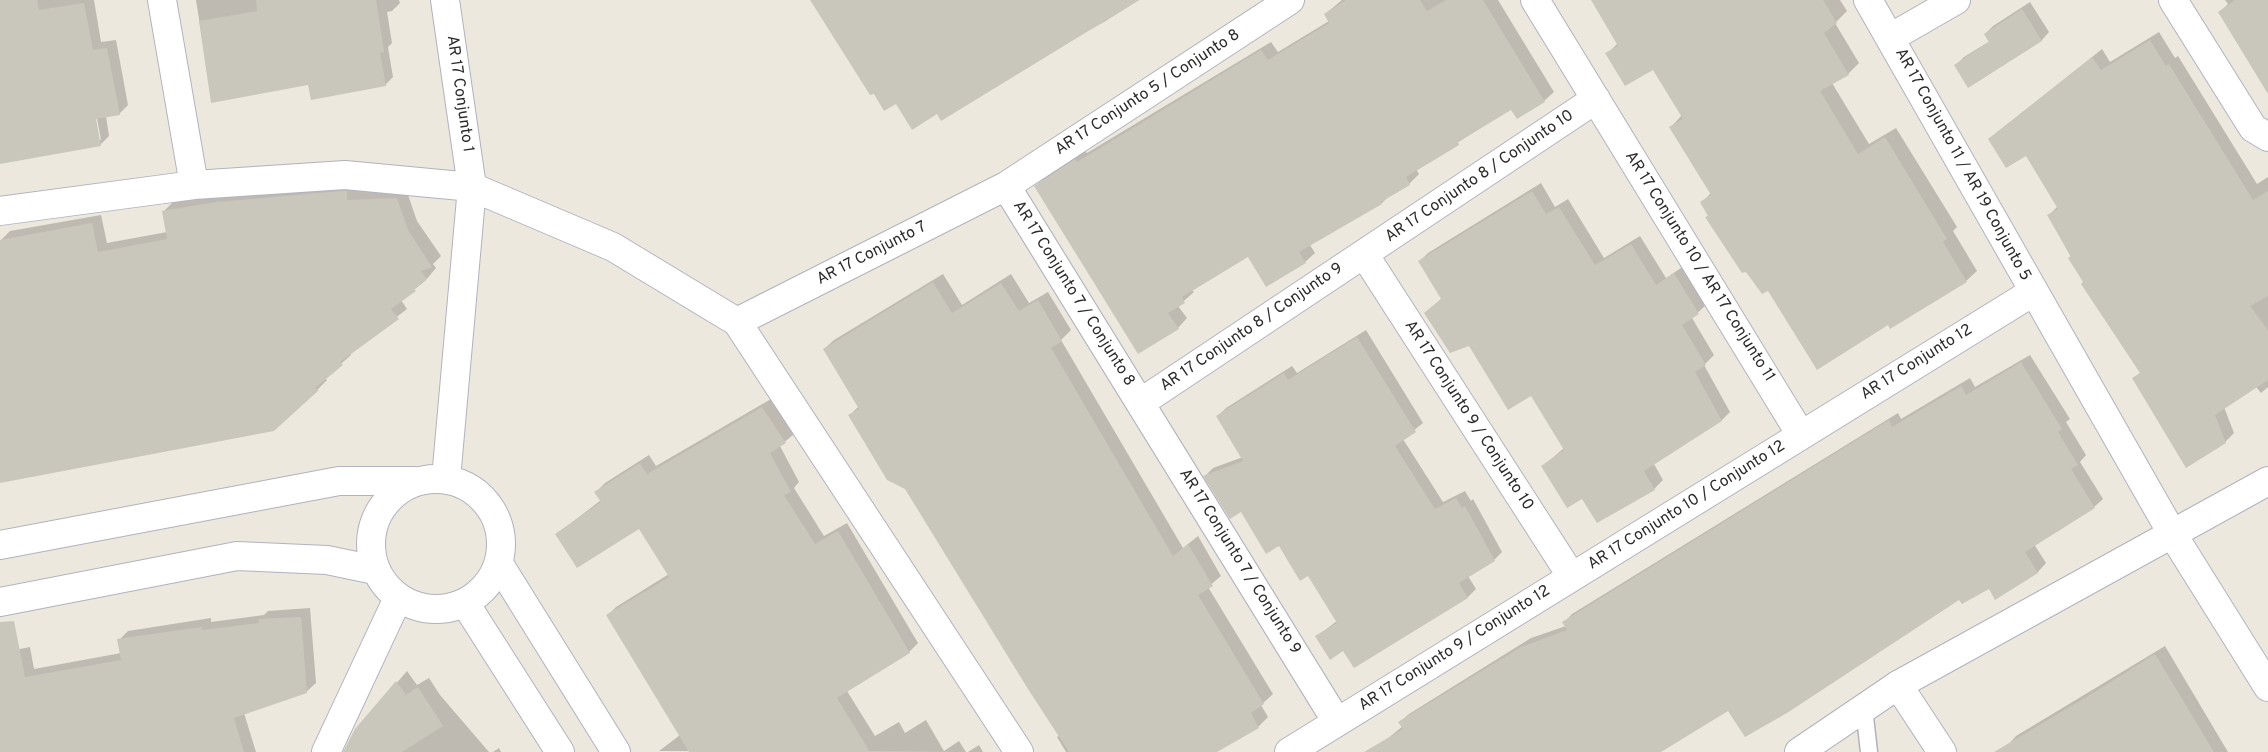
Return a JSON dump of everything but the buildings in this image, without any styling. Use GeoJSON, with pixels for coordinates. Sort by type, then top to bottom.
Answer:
{"type":"FeatureCollection","features":[{"type":"Feature","properties":{"kind":"street"},"geometry":{"type":"LineString","coordinates":[[162,0],[194,184]]}},
{"type":"Feature","properties":{"kind":"street","name":"AR 17 Conjunto 1"},"geometry":{"type":"LineString","coordinates":[[445,0],[472,187],[446,479]]}},
{"type":"Feature","properties":{"kind":"street","name":"AR 17 Conjunto 5 / Conjunto 8"},"geometry":{"type":"LineString","coordinates":[[1006,186],[1290,0]]}},
{"type":"Feature","properties":{"kind":"street","name":"AR 17 Conjunto 10 / AR 17 Conjunto 11"},"geometry":{"type":"LineString","coordinates":[[1535,0],[1802,435]]}},
{"type":"Feature","properties":{"kind":"street","name":"AR 17 Conjunto 11 / AR 19 Conjunto 5"},"geometry":{"type":"LineString","coordinates":[[1868,0],[2173,535],[2268,687]]}},
{"type":"Feature","properties":{"kind":"street"},"geometry":{"type":"LineString","coordinates":[[1890,38],[1956,0]]}},
{"type":"Feature","properties":{"kind":"street"},"geometry":{"type":"LineString","coordinates":[[2173,0],[2253,128],[2268,136]]}},
{"type":"Feature","properties":{"kind":"street","name":"AR 17 Conjunto 8 / Conjunto 10"},"geometry":{"type":"LineString","coordinates":[[1364,254],[1596,99]]}},
{"type":"Feature","properties":{"kind":"street"},"geometry":{"type":"LineString","coordinates":[[0,211],[194,184],[344,175],[472,187],[613,247],[737,322],[1018,752]]}},
{"type":"Feature","properties":{"kind":"street","name":"AR 17 Conjunto 7"},"geometry":{"type":"LineString","coordinates":[[737,322],[1006,186]]}},
{"type":"Feature","properties":{"kind":"street","name":"AR 17 Conjunto 7 / Conjunto 8"},"geometry":{"type":"LineString","coordinates":[[1006,186],[1140,403]]}},
{"type":"Feature","properties":{"kind":"street","name":"AR 17 Conjunto 8 / Conjunto 9"},"geometry":{"type":"LineString","coordinates":[[1140,403],[1364,254]]}},
{"type":"Feature","properties":{"kind":"street","name":"AR 17 Conjunto 9 / Conjunto 10"},"geometry":{"type":"LineString","coordinates":[[1364,254],[1572,577]]}},
{"type":"Feature","properties":{"kind":"street","name":"AR 17 Conjunto 12"},"geometry":{"type":"LineString","coordinates":[[1802,435],[2033,292]]}},
{"type":"Feature","properties":{"kind":"street","name":"AR 17 Conjunto 7 / Conjunto 9"},"geometry":{"type":"LineString","coordinates":[[1140,403],[1337,722]]}},
{"type":"Feature","properties":{"kind":"street","name":"AR 17 Conjunto 10 / Conjunto 12"},"geometry":{"type":"LineString","coordinates":[[1572,577],[1802,435]]}},
{"type":"Feature","properties":{"kind":"street"},"geometry":{"type":"LineString","coordinates":[[0,545],[339,481],[446,479],[467,486],[485,500],[497,520],[502,542],[499,564],[486,586],[465,603],[443,609],[419,608],[398,598],[375,570],[370,544],[375,517],[391,495],[414,481]]}},
{"type":"Feature","properties":{"kind":"street"},"geometry":{"type":"LineString","coordinates":[[1799,752],[1898,685],[2173,535],[2268,480]]}},
{"type":"Feature","properties":{"kind":"street"},"geometry":{"type":"LineString","coordinates":[[0,602],[237,556],[327,560],[375,570]]}},
{"type":"Feature","properties":{"kind":"street"},"geometry":{"type":"LineString","coordinates":[[499,564],[616,752]]}},
{"type":"Feature","properties":{"kind":"street","name":"AR 17 Conjunto 9 / Conjunto 12"},"geometry":{"type":"LineString","coordinates":[[1289,752],[1572,577]]}},
{"type":"Feature","properties":{"kind":"street"},"geometry":{"type":"LineString","coordinates":[[326,752],[398,598]]}},
{"type":"Feature","properties":{"kind":"street"},"geometry":{"type":"LineString","coordinates":[[465,603],[560,752]]}},
{"type":"Feature","properties":{"kind":"street"},"geometry":{"type":"LineString","coordinates":[[1898,685],[1942,752]]}},
{"type":"Feature","properties":{"kind":"lane"},"geometry":{"type":"LineString","coordinates":[[1864,708],[1869,752]]}}]}
